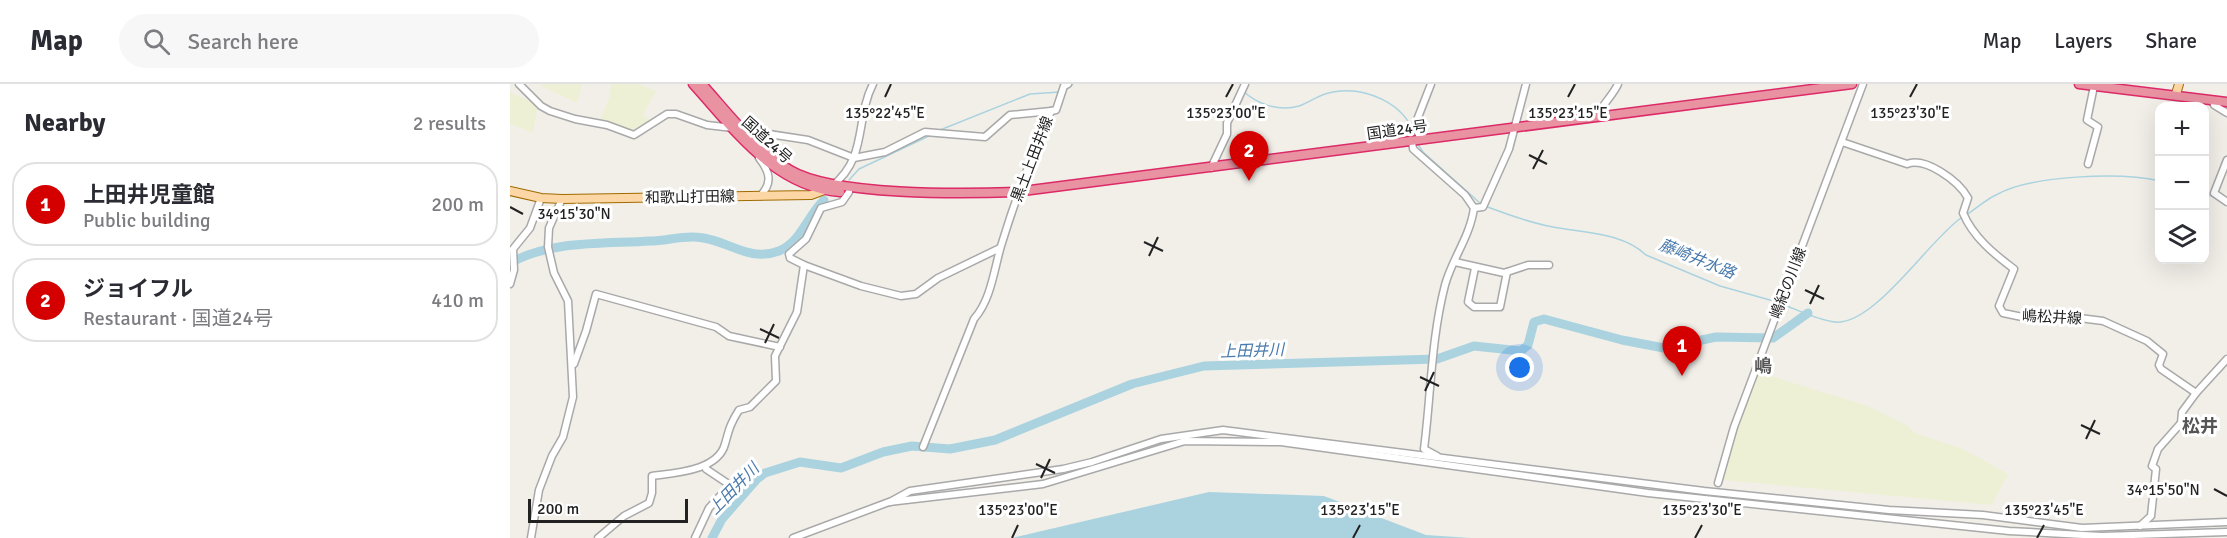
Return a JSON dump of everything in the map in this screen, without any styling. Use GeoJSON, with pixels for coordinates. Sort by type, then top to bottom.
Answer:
{"type":"FeatureCollection","features":[{"type":"Feature","properties":{"kind":"highway","name":"国道24号"},"geometry":{"type":"LineString","coordinates":[[693,84],[733,128],[743,133]]}},
{"type":"Feature","properties":{"kind":"highway","name":"国道24号"},"geometry":{"type":"LineString","coordinates":[[702,84],[766,162],[784,175],[849,192],[1020,191],[1852,84]]}},
{"type":"Feature","properties":{"kind":"highway"},"geometry":{"type":"LineString","coordinates":[[2079,84],[2227,102]]}},
{"type":"Feature","properties":{"kind":"highway","name":"国道24号"},"geometry":{"type":"LineString","coordinates":[[828,188],[945,192]]}},
{"type":"Feature","properties":{"kind":"main road"},"geometry":{"type":"LineString","coordinates":[[2176,94],[2179,84]]}},
{"type":"Feature","properties":{"kind":"main road","name":"和歌山打田線"},"geometry":{"type":"LineString","coordinates":[[510,191],[541,198],[562,199],[811,195],[828,188]]}},
{"type":"Feature","properties":{"kind":"street"},"geometry":{"type":"LineString","coordinates":[[519,84],[541,106],[550,111],[575,119],[607,124],[634,135],[667,114],[676,114],[707,125],[733,128]]}},
{"type":"Feature","properties":{"kind":"street"},"geometry":{"type":"LineString","coordinates":[[828,188],[854,158],[860,145],[866,98],[873,84]]}},
{"type":"Feature","properties":{"kind":"street"},"geometry":{"type":"LineString","coordinates":[[1431,84],[1415,125],[1417,141],[1413,149],[1466,195],[1473,208],[1467,235],[1445,285],[1433,359],[1424,449],[1443,458]]}},
{"type":"Feature","properties":{"kind":"street"},"geometry":{"type":"LineString","coordinates":[[1473,208],[1483,205],[1509,149],[1512,129],[1526,84]]}},
{"type":"Feature","properties":{"kind":"street"},"geometry":{"type":"LineString","coordinates":[[1597,117],[1601,106],[1613,95],[1618,84]]}},
{"type":"Feature","properties":{"kind":"street","name":"嶋紀の川線"},"geometry":{"type":"LineString","coordinates":[[1718,483],[1725,453],[1863,84]]}},
{"type":"Feature","properties":{"kind":"street"},"geometry":{"type":"LineString","coordinates":[[2088,164],[2098,127],[2087,120],[2094,86]]}},
{"type":"Feature","properties":{"kind":"street"},"geometry":{"type":"LineString","coordinates":[[1212,168],[1244,88]]}},
{"type":"Feature","properties":{"kind":"street"},"geometry":{"type":"LineString","coordinates":[[1051,111],[1056,110],[1064,89]]}},
{"type":"Feature","properties":{"kind":"street"},"geometry":{"type":"LineString","coordinates":[[2213,101],[2214,105],[2227,112]]}},
{"type":"Feature","properties":{"kind":"street","name":"黒土上田井線"},"geometry":{"type":"LineString","coordinates":[[854,158],[885,152],[925,132],[985,137],[1010,115],[1051,111]]}},
{"type":"Feature","properties":{"kind":"street","name":"黒土上田井線"},"geometry":{"type":"LineString","coordinates":[[924,445],[996,270],[1000,248],[1032,152],[1051,111]]}},
{"type":"Feature","properties":{"kind":"street"},"geometry":{"type":"LineString","coordinates":[[743,133],[808,140],[854,158]]}},
{"type":"Feature","properties":{"kind":"street"},"geometry":{"type":"LineString","coordinates":[[743,133],[769,175],[769,184],[760,196]]}},
{"type":"Feature","properties":{"kind":"street","name":"嶋松井線"},"geometry":{"type":"LineString","coordinates":[[1842,142],[1907,164],[1914,161],[1935,169],[1965,193],[1968,201],[1964,216],[1994,255],[2014,269],[1999,306],[2001,311],[2027,318],[2056,315],[2103,321],[2155,345],[2163,354],[2159,365],[2161,369],[2196,393]]}},
{"type":"Feature","properties":{"kind":"street"},"geometry":{"type":"LineString","coordinates":[[2227,160],[2214,193],[2227,202]]}},
{"type":"Feature","properties":{"kind":"street"},"geometry":{"type":"LineString","coordinates":[[849,192],[842,202],[821,208],[806,238],[789,254],[790,258],[804,266],[861,286],[901,296],[916,294],[938,278],[1000,248]]}},
{"type":"Feature","properties":{"kind":"street"},"geometry":{"type":"LineString","coordinates":[[511,282],[516,242],[526,234],[541,198]]}},
{"type":"Feature","properties":{"kind":"street"},"geometry":{"type":"LineString","coordinates":[[531,538],[544,472],[563,437],[571,412],[572,367],[568,301],[554,273],[548,247],[549,228],[562,199]]}},
{"type":"Feature","properties":{"kind":"street"},"geometry":{"type":"LineString","coordinates":[[1455,262],[1475,268],[1507,272],[1528,265],[1549,265]]}},
{"type":"Feature","properties":{"kind":"street"},"geometry":{"type":"LineString","coordinates":[[598,538],[624,516],[649,503],[652,498],[652,476],[694,470],[706,465],[723,449],[726,433],[739,410],[750,407],[776,381],[775,356],[797,312],[804,266]]}},
{"type":"Feature","properties":{"kind":"street"},"geometry":{"type":"LineString","coordinates":[[1475,268],[1468,302],[1474,307],[1500,307],[1507,272]]}},
{"type":"Feature","properties":{"kind":"street"},"geometry":{"type":"LineString","coordinates":[[572,367],[586,331],[596,294],[716,327],[729,336],[780,347]]}},
{"type":"Feature","properties":{"kind":"street"},"geometry":{"type":"LineString","coordinates":[[2139,526],[2151,516],[2156,469],[2152,466],[2153,460],[2164,442],[2181,423],[2182,412],[2227,359]]}},
{"type":"Feature","properties":{"kind":"street"},"geometry":{"type":"LineString","coordinates":[[793,538],[889,502],[910,491],[1063,469],[1161,439],[1203,432],[1254,432],[1704,491],[1889,510],[1983,515],[2082,528],[2227,522]]}},
{"type":"Feature","properties":{"kind":"street"},"geometry":{"type":"LineString","coordinates":[[889,502],[1043,484],[1185,441],[1228,440],[1281,442],[1648,493],[2009,531],[2102,536],[2227,532]]}},
{"type":"Feature","properties":{"kind":"street"},"geometry":{"type":"LineString","coordinates":[[696,538],[709,508],[730,485],[706,469],[706,465]]}},
{"type":"Feature","properties":{"kind":"street"},"geometry":{"type":"LineString","coordinates":[[1704,491],[1718,483],[1734,494]]}},
{"type":"Feature","properties":{"kind":"green space"},"geometry":{"type":"Polygon","coordinates":[[[541,84],[582,84],[577,103],[541,84]]]}},
{"type":"Feature","properties":{"kind":"green space"},"geometry":{"type":"Polygon","coordinates":[[[611,84],[639,84],[656,91],[643,115],[651,121],[634,133],[600,118],[609,99],[611,84]]]}},
{"type":"Feature","properties":{"kind":"green space"},"geometry":{"type":"Polygon","coordinates":[[[510,92],[538,105],[533,133],[510,124],[510,92]]]}},
{"type":"Feature","properties":{"kind":"green space"},"geometry":{"type":"Polygon","coordinates":[[[1758,372],[1868,406],[1908,426],[1915,433],[1963,449],[2008,474],[1992,505],[1722,480],[1733,437],[1758,372]]]}},
{"type":"Feature","properties":{"kind":"water"},"geometry":{"type":"Polygon","coordinates":[[[1209,492],[1324,496],[1426,535],[1471,538],[1012,538],[1209,492]]]}},
{"type":"Feature","properties":{"kind":"waterway","name":"藤崎井水路"},"geometry":{"type":"LineString","coordinates":[[1065,91],[1073,84]]}},
{"type":"Feature","properties":{"kind":"waterway","name":"藤崎井水路"},"geometry":{"type":"LineString","coordinates":[[1243,91],[1269,106],[1284,108],[1299,106],[1323,94],[1333,92],[1358,92],[1370,95],[1382,99],[1402,114],[1410,124],[1415,136]]}},
{"type":"Feature","properties":{"kind":"waterway","name":"藤崎井水路"},"geometry":{"type":"LineString","coordinates":[[940,130],[1030,94],[1060,92]]}},
{"type":"Feature","properties":{"kind":"waterway","name":"藤崎井水路"},"geometry":{"type":"LineString","coordinates":[[849,180],[859,169],[931,135]]}},
{"type":"Feature","properties":{"kind":"waterway","name":"藤崎井水路"},"geometry":{"type":"LineString","coordinates":[[1417,143],[1423,152],[1481,204]]}},
{"type":"Feature","properties":{"kind":"waterway","name":"藤崎井水路"},"geometry":{"type":"LineString","coordinates":[[1966,215],[1996,195],[2031,183],[2100,176],[2155,180]]}},
{"type":"Feature","properties":{"kind":"waterway","name":"藤崎井水路"},"geometry":{"type":"LineString","coordinates":[[2209,195],[2216,198]]}},
{"type":"Feature","properties":{"kind":"waterway","name":"藤崎井水路"},"geometry":{"type":"LineString","coordinates":[[510,263],[543,250],[578,244],[656,241],[689,237],[706,238],[747,252],[767,254],[787,247],[799,235],[824,200]]}},
{"type":"Feature","properties":{"kind":"waterway","name":"藤崎井水路"},"geometry":{"type":"LineString","coordinates":[[1485,206],[1545,225],[1614,238],[1636,247],[1646,255],[1720,286],[1777,302]]}},
{"type":"Feature","properties":{"kind":"waterway","name":"藤崎井水路"},"geometry":{"type":"LineString","coordinates":[[1782,304],[1828,321],[1850,320],[1867,311],[1884,297],[1961,218]]}},
{"type":"Feature","properties":{"kind":"waterway","name":"上田井川"},"geometry":{"type":"LineString","coordinates":[[712,538],[722,519],[765,473],[800,462],[841,468],[883,452],[912,446],[950,449],[995,440],[1132,384],[1204,366],[1437,359],[1474,346],[1521,351],[1528,345],[1534,322],[1544,319],[1622,340],[1664,348],[1716,337],[1773,338],[1808,313]]}},
{"type":"Feature","properties":{"kind":"place","name":"ジョイフル"},"geometry":{"type":"Point","coordinates":[1249,181]}},
{"type":"Feature","properties":{"kind":"place","name":"上田井児童館"},"geometry":{"type":"Point","coordinates":[1682,376]}},
{"type":"Feature","properties":{"kind":"district","name":"嶋"},"geometry":{"type":"Point","coordinates":[1763,366]}},
{"type":"Feature","properties":{"kind":"district","name":"松井"},"geometry":{"type":"Point","coordinates":[2200,426]}}]}
